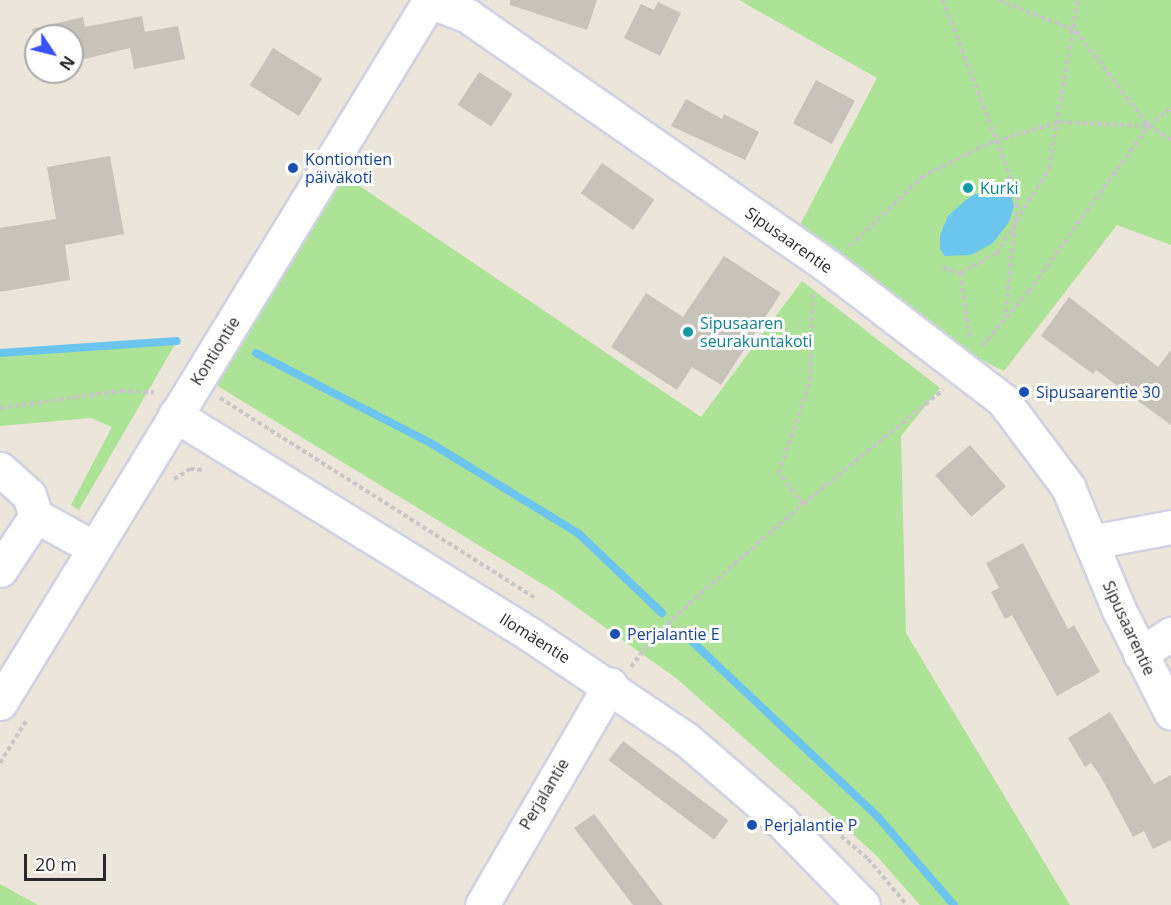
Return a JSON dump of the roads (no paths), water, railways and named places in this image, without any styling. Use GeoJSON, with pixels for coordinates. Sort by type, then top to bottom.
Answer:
{"type":"FeatureCollection","features":[{"type":"Feature","properties":{"kind":"street","name":"Sipusaarentie"},"geometry":{"type":"LineString","coordinates":[[428,0],[468,16],[818,284],[969,361],[1004,400],[1045,453],[1068,488],[1140,654],[1171,712]]}},
{"type":"Feature","properties":{"kind":"street","name":"Kontiontie"},"geometry":{"type":"LineString","coordinates":[[0,703],[94,548],[166,403],[428,0]]}},
{"type":"Feature","properties":{"kind":"street","name":"Ilomäentie"},"geometry":{"type":"LineString","coordinates":[[166,403],[225,447],[614,688],[686,739],[781,820],[863,905]]}},
{"type":"Feature","properties":{"kind":"street"},"geometry":{"type":"LineString","coordinates":[[0,469],[29,495],[36,516],[94,548]]}},
{"type":"Feature","properties":{"kind":"street"},"geometry":{"type":"LineString","coordinates":[[0,570],[36,516]]}},
{"type":"Feature","properties":{"kind":"street"},"geometry":{"type":"LineString","coordinates":[[1091,542],[1171,526]]}},
{"type":"Feature","properties":{"kind":"street"},"geometry":{"type":"LineString","coordinates":[[1140,654],[1171,634]]}},
{"type":"Feature","properties":{"kind":"street","name":"Perjalantie"},"geometry":{"type":"LineString","coordinates":[[482,905],[614,688]]}},
{"type":"Feature","properties":{"kind":"water"},"geometry":{"type":"Polygon","coordinates":[[[993,185],[1010,189],[1014,206],[1009,222],[993,243],[971,255],[945,256],[940,249],[940,235],[948,216],[967,199],[993,185]]]}},
{"type":"Feature","properties":{"kind":"waterway"},"geometry":{"type":"LineString","coordinates":[[0,353],[177,341]]}},
{"type":"Feature","properties":{"kind":"waterway"},"geometry":{"type":"LineString","coordinates":[[256,353],[432,444],[578,533],[662,613]]}},
{"type":"Feature","properties":{"kind":"waterway"},"geometry":{"type":"LineString","coordinates":[[683,633],[878,817],[954,905]]}},
{"type":"Feature","properties":{"kind":"place","name":"Kontiontien päiväkoti"},"geometry":{"type":"Point","coordinates":[293,168]}},
{"type":"Feature","properties":{"kind":"place","name":"Kurki"},"geometry":{"type":"Point","coordinates":[968,188]}},
{"type":"Feature","properties":{"kind":"place","name":"Sipusaaren seurakuntakoti"},"geometry":{"type":"Point","coordinates":[688,332]}},
{"type":"Feature","properties":{"kind":"place","name":"Sipusaarentie 30"},"geometry":{"type":"Point","coordinates":[1024,392]}},
{"type":"Feature","properties":{"kind":"place","name":"Perjalantie E"},"geometry":{"type":"Point","coordinates":[615,634]}},
{"type":"Feature","properties":{"kind":"place","name":"Perjalantie P"},"geometry":{"type":"Point","coordinates":[752,825]}}]}
